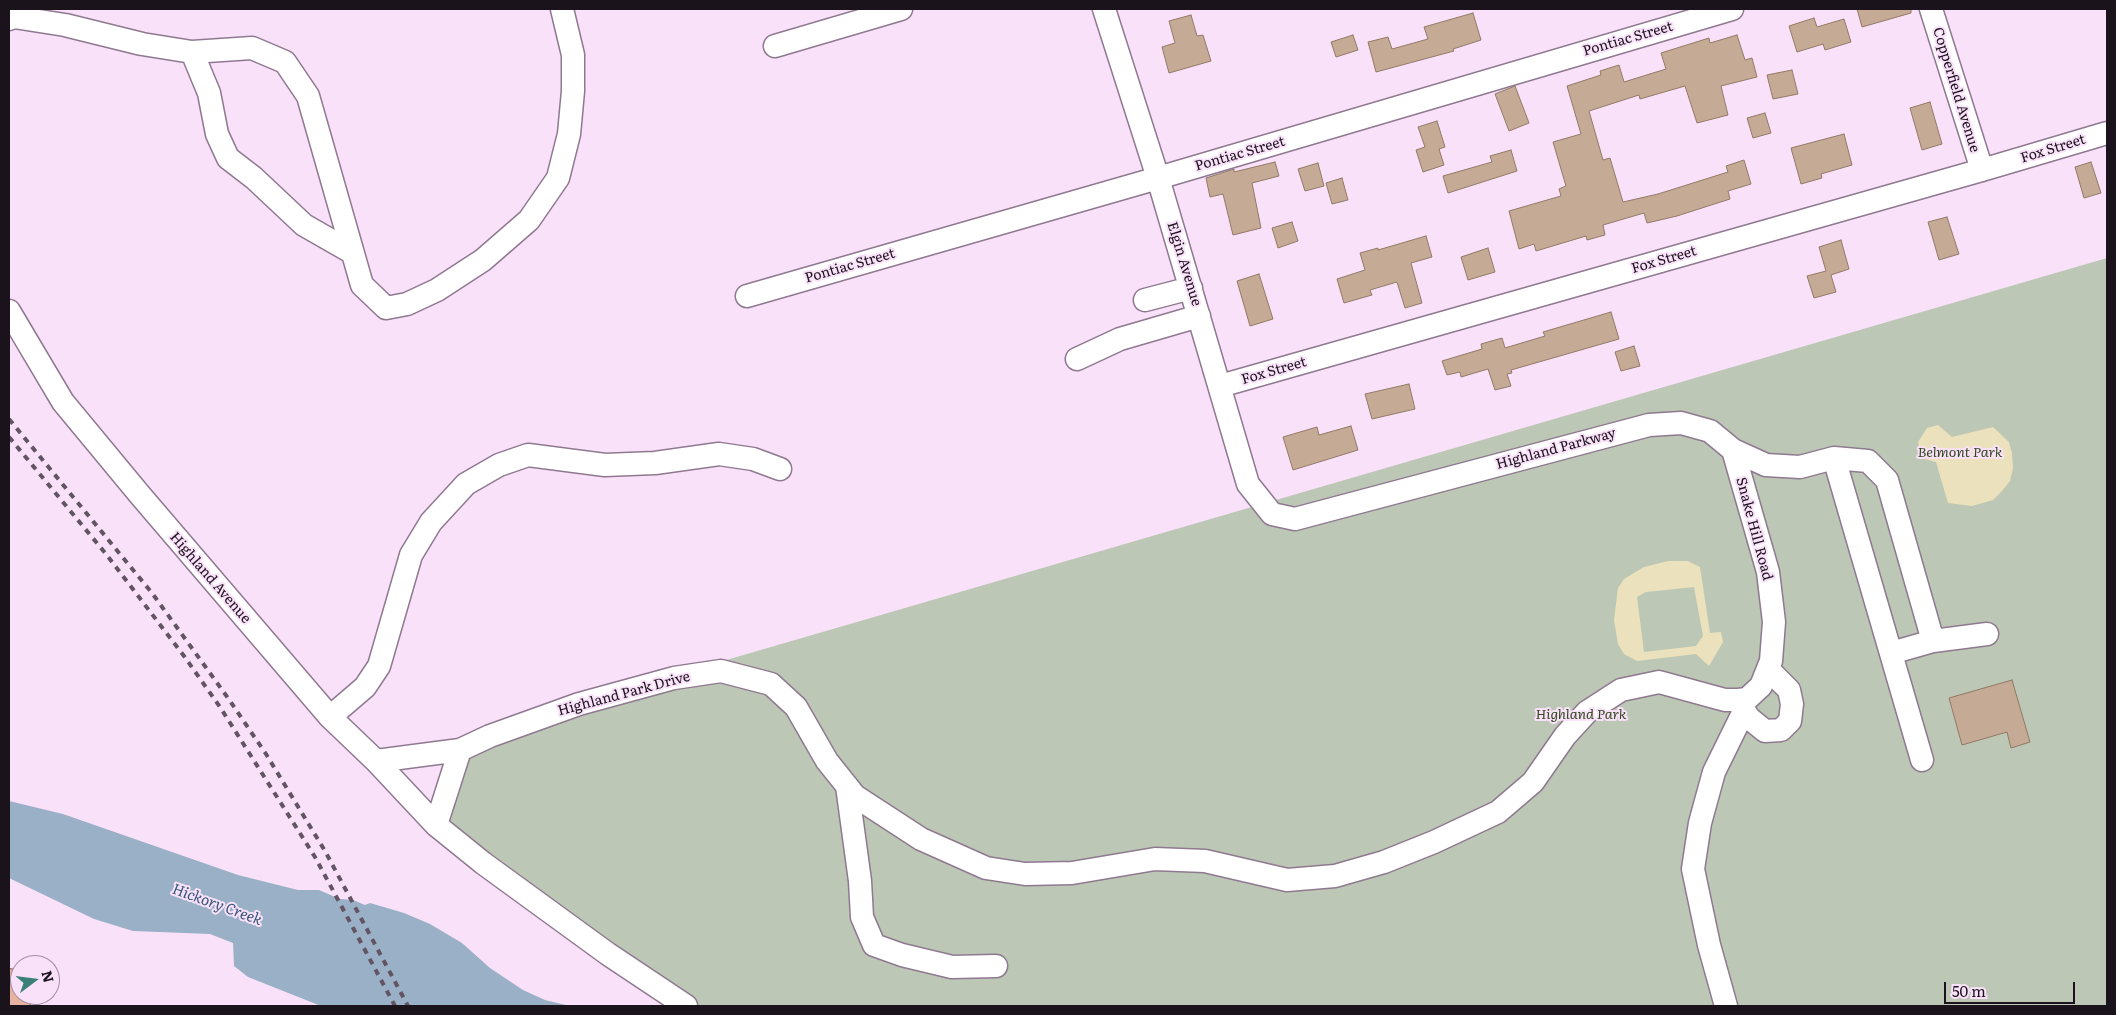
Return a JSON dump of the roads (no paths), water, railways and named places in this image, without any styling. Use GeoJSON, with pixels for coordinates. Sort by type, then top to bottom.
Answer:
{"type":"FeatureCollection","features":[{"type":"Feature","properties":{"kind":"main road"},"geometry":{"type":"LineString","coordinates":[[9,983],[16,1006]]}},
{"type":"Feature","properties":{"kind":"street"},"geometry":{"type":"LineString","coordinates":[[9,19],[14,17],[65,25],[142,44],[192,52],[252,48],[285,62],[308,96],[362,285],[386,308],[407,304],[437,290],[483,260],[529,220],[558,178],[569,134],[573,90],[573,54],[562,9]]}},
{"type":"Feature","properties":{"kind":"street"},"geometry":{"type":"LineString","coordinates":[[775,46],[901,9]]}},
{"type":"Feature","properties":{"kind":"street","name":"Elgin Avenue"},"geometry":{"type":"LineString","coordinates":[[1104,9],[1158,178],[1248,484],[1272,514]]}},
{"type":"Feature","properties":{"kind":"street","name":"Pontiac Street"},"geometry":{"type":"LineString","coordinates":[[747,296],[1158,178],[1732,9]]}},
{"type":"Feature","properties":{"kind":"street","name":"Copperfield Avenue"},"geometry":{"type":"LineString","coordinates":[[1931,9],[1982,170]]}},
{"type":"Feature","properties":{"kind":"street"},"geometry":{"type":"LineString","coordinates":[[192,52],[209,93],[217,134],[228,158],[254,178],[304,224],[353,253]]}},
{"type":"Feature","properties":{"kind":"street","name":"Fox Street"},"geometry":{"type":"LineString","coordinates":[[1220,386],[2107,133]]}},
{"type":"Feature","properties":{"kind":"street"},"geometry":{"type":"LineString","coordinates":[[1144,300],[1191,288]]}},
{"type":"Feature","properties":{"kind":"street","name":"Highland Avenue"},"geometry":{"type":"LineString","coordinates":[[9,311],[62,402],[330,717],[376,761],[436,825]]}},
{"type":"Feature","properties":{"kind":"street"},"geometry":{"type":"LineString","coordinates":[[1077,359],[1120,339],[1199,316]]}},
{"type":"Feature","properties":{"kind":"street","name":"Highland Parkway"},"geometry":{"type":"LineString","coordinates":[[1272,514],[1295,519],[1649,425],[1682,422],[1710,432],[1733,450],[1766,466],[1800,467],[1834,458],[1868,461],[1887,480],[1933,641]]}},
{"type":"Feature","properties":{"kind":"street","name":"Snake Hill Road"},"geometry":{"type":"LineString","coordinates":[[1733,450],[1768,572],[1774,622],[1771,661],[1761,686],[1747,699],[1736,704]]}},
{"type":"Feature","properties":{"kind":"street"},"geometry":{"type":"LineString","coordinates":[[330,717],[365,687],[379,666],[411,555],[431,522],[466,484],[499,465],[528,455],[605,465],[655,463],[719,454],[753,459],[780,469]]}},
{"type":"Feature","properties":{"kind":"street"},"geometry":{"type":"LineString","coordinates":[[1834,458],[1922,760]]}},
{"type":"Feature","properties":{"kind":"street"},"geometry":{"type":"LineString","coordinates":[[1891,653],[1933,641],[1986,634]]}},
{"type":"Feature","properties":{"kind":"street"},"geometry":{"type":"LineString","coordinates":[[1726,1006],[1709,945],[1693,869],[1700,823],[1736,704],[1765,731],[1781,730],[1790,721],[1792,704],[1789,690],[1768,669]]}},
{"type":"Feature","properties":{"kind":"street","name":"Highland Park Drive"},"geometry":{"type":"LineString","coordinates":[[376,761],[460,750],[490,736],[579,704],[674,678],[721,671],[771,684],[796,707],[827,761],[855,796],[921,839],[986,868],[1025,874],[1072,873],[1155,860],[1206,861],[1288,880],[1335,876],[1384,862],[1498,812],[1533,782],[1586,712],[1621,690],[1659,682],[1736,704]]}},
{"type":"Feature","properties":{"kind":"street"},"geometry":{"type":"LineString","coordinates":[[460,750],[436,825],[484,863],[608,954],[686,1006]]}},
{"type":"Feature","properties":{"kind":"street"},"geometry":{"type":"LineString","coordinates":[[847,786],[860,881],[862,917],[874,945],[902,955],[952,967],[996,966]]}},
{"type":"Feature","properties":{"kind":"water","name":"Hickory Creek"},"geometry":{"type":"Polygon","coordinates":[[[9,801],[63,814],[238,875],[298,890],[319,890],[340,899],[353,900],[365,905],[370,903],[404,913],[430,924],[462,943],[490,968],[523,990],[545,1000],[570,1006],[321,1006],[248,977],[234,966],[233,943],[210,934],[133,931],[94,919],[9,878],[9,801]]]}},
{"type":"Feature","properties":{"kind":"railway"},"geometry":{"type":"LineString","coordinates":[[9,419],[152,593],[228,698],[266,754],[325,851],[408,1006]]}},
{"type":"Feature","properties":{"kind":"railway"},"geometry":{"type":"LineString","coordinates":[[9,437],[106,554],[184,656],[220,707],[315,857],[395,1006]]}},
{"type":"Feature","properties":{"kind":"park label","name":"Belmont Park"},"geometry":{"type":"Point","coordinates":[1960,453]}},
{"type":"Feature","properties":{"kind":"park label","name":"Highland Park"},"geometry":{"type":"Point","coordinates":[1581,715]}}]}
